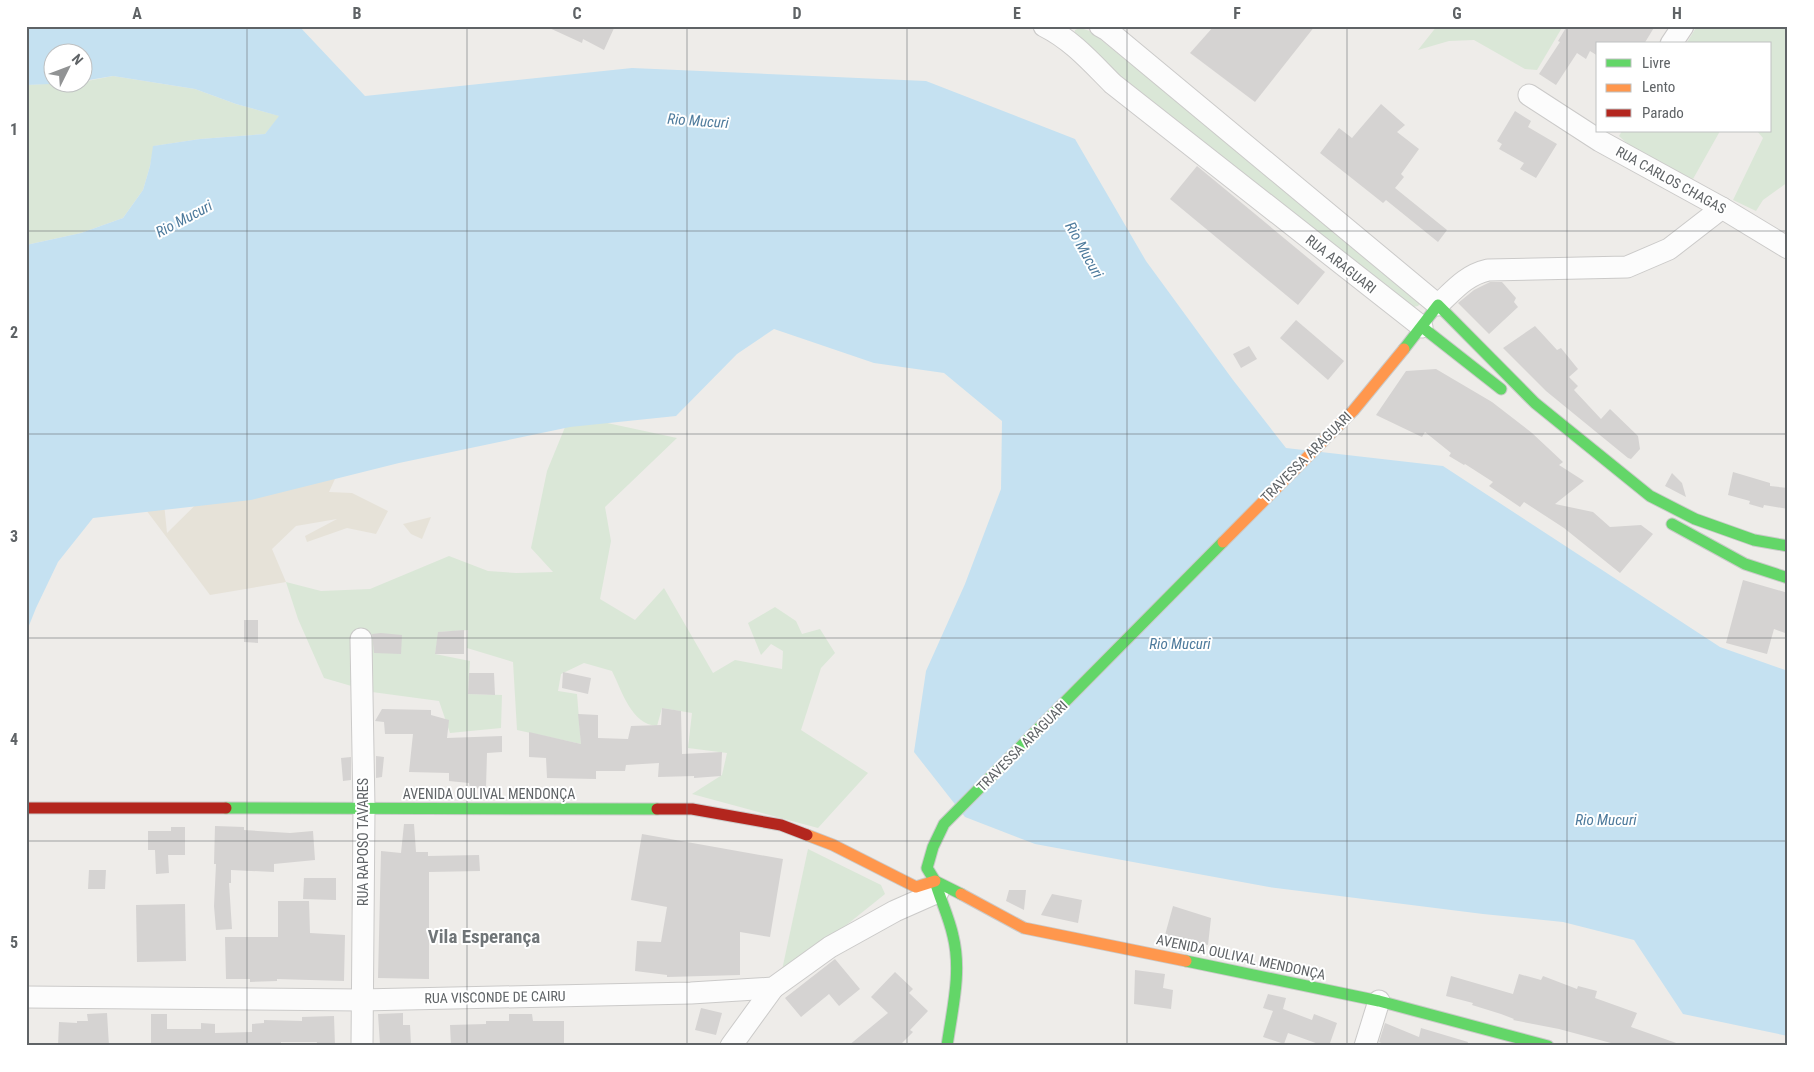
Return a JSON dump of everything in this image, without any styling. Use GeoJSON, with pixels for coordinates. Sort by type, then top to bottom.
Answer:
{"type":"FeatureCollection","features":[{"type":"Feature","properties":{"kind":"street","name":"RUA ARAGUARI"},"geometry":{"type":"LineString","coordinates":[[1100,26],[1438,305],[1535,403],[1644,498]]}},
{"type":"Feature","properties":{"kind":"street"},"geometry":{"type":"LineString","coordinates":[[1672,42],[1683,26]]}},
{"type":"Feature","properties":{"kind":"street","name":"RUA ARAGUARI"},"geometry":{"type":"LineString","coordinates":[[1053,29],[1080,50],[1113,84],[1509,396]]}},
{"type":"Feature","properties":{"kind":"street","name":"RUA CARLOS CHAGAS"},"geometry":{"type":"LineString","coordinates":[[1529,95],[1596,132]]}},
{"type":"Feature","properties":{"kind":"street","name":"RUA CARLOS CHAGAS"},"geometry":{"type":"LineString","coordinates":[[1604,136],[1788,248]]}},
{"type":"Feature","properties":{"kind":"street","name":"TRAVESSA ARAGUARI"},"geometry":{"type":"LineString","coordinates":[[937,886],[926,868],[944,824],[1353,410],[1438,305],[1463,282],[1475,273],[1488,270],[1627,267],[1668,249],[1722,208]]}},
{"type":"Feature","properties":{"kind":"street"},"geometry":{"type":"LineString","coordinates":[[1625,491],[1754,540],[1788,546]]}},
{"type":"Feature","properties":{"kind":"street"},"geometry":{"type":"LineString","coordinates":[[1644,498],[1656,513],[1693,536],[1745,564],[1788,578]]}},
{"type":"Feature","properties":{"kind":"street","name":"RUA RAPOSO TAVARES"},"geometry":{"type":"LineString","coordinates":[[361,639],[364,808],[362,1046]]}},
{"type":"Feature","properties":{"kind":"street","name":"AVENIDA OULIVAL MENDONÇA"},"geometry":{"type":"LineString","coordinates":[[26,808],[692,809],[781,825],[833,845],[916,887],[937,886],[1024,928],[1379,1001],[1548,1046]]}},
{"type":"Feature","properties":{"kind":"street"},"geometry":{"type":"LineString","coordinates":[[731,1046],[773,988],[830,947],[937,886],[953,936],[956,960],[956,984],[947,1046]]}},
{"type":"Feature","properties":{"kind":"street","name":"RUA VISCONDE DE CAIRU"},"geometry":{"type":"LineString","coordinates":[[26,997],[361,1000],[691,994],[773,988]]}},
{"type":"Feature","properties":{"kind":"street"},"geometry":{"type":"LineString","coordinates":[[1365,1046],[1379,1001]]}},
{"type":"Feature","properties":{"kind":"shaded area"},"geometry":{"type":"Polygon","coordinates":[[[355,435],[329,492],[352,493],[388,511],[376,534],[347,528],[307,542],[305,536],[337,519],[296,526],[272,549],[286,582],[210,595],[134,494],[162,483],[167,533],[249,452],[355,435]]]}},
{"type":"Feature","properties":{"kind":"shaded area"},"geometry":{"type":"Polygon","coordinates":[[[431,517],[422,539],[411,534],[403,524],[431,517]]]}},
{"type":"Feature","properties":{"kind":"green space"},"geometry":{"type":"Polygon","coordinates":[[[1437,26],[1563,26],[1537,70],[1525,69],[1474,40],[1449,41],[1418,50],[1437,26]]]}},
{"type":"Feature","properties":{"kind":"green space"},"geometry":{"type":"Polygon","coordinates":[[[1697,26],[1788,26],[1788,182],[1763,200],[1756,211],[1733,200],[1763,138],[1758,132],[1772,132],[1772,42],[1687,42],[1697,26]]]}},
{"type":"Feature","properties":{"kind":"green space"},"geometry":{"type":"Polygon","coordinates":[[[1080,28],[1090,31],[1420,296],[1421,303],[1418,306],[1409,308],[1076,42],[1075,30],[1080,28]]]}},
{"type":"Feature","properties":{"kind":"green space"},"geometry":{"type":"Polygon","coordinates":[[[113,76],[195,89],[236,104],[280,116],[265,134],[200,139],[154,146],[143,190],[123,218],[81,233],[26,245],[26,85],[42,84],[42,92],[92,92],[92,80],[113,76]]]}},
{"type":"Feature","properties":{"kind":"green space"},"geometry":{"type":"Polygon","coordinates":[[[1621,132],[1719,132],[1693,179],[1640,155],[1619,136],[1621,132]]]}},
{"type":"Feature","properties":{"kind":"green space"},"geometry":{"type":"Polygon","coordinates":[[[570,415],[677,438],[605,507],[611,541],[600,599],[635,620],[664,588],[713,673],[735,660],[782,669],[783,651],[771,644],[761,655],[748,623],[775,607],[796,621],[802,634],[820,629],[835,653],[821,668],[801,730],[868,773],[818,828],[692,794],[722,775],[727,753],[688,748],[692,713],[662,708],[657,726],[648,724],[640,719],[628,705],[612,671],[584,663],[561,674],[558,691],[577,694],[581,744],[517,730],[513,662],[467,648],[468,630],[439,632],[435,654],[470,661],[468,694],[502,695],[501,728],[450,733],[439,701],[372,692],[324,678],[298,619],[286,582],[321,591],[370,589],[449,556],[488,571],[516,573],[553,572],[531,548],[547,471],[570,415]]]}},
{"type":"Feature","properties":{"kind":"green space"},"geometry":{"type":"Polygon","coordinates":[[[808,849],[881,885],[885,894],[814,951],[782,970],[808,849]]]}},
{"type":"Feature","properties":{"kind":"water","name":"Rio Mucuri"},"geometry":{"type":"Polygon","coordinates":[[[26,26],[299,26],[365,96],[632,68],[926,81],[1075,139],[1146,261],[1233,380],[1286,448],[1443,466],[1720,647],[1788,671],[1788,1036],[1683,1014],[1634,940],[1563,922],[1483,914],[1269,887],[1035,844],[965,817],[914,752],[926,671],[965,584],[1001,489],[1002,421],[944,373],[874,363],[774,329],[737,354],[676,416],[570,427],[399,463],[251,500],[93,518],[58,562],[26,633],[26,245],[81,233],[123,218],[143,190],[150,166],[153,146],[200,139],[265,134],[279,116],[236,104],[195,89],[113,76],[92,80],[92,42],[42,42],[42,84],[26,85],[26,26]]]}},
{"type":"Feature","properties":{"kind":"building"},"geometry":{"type":"Polygon","coordinates":[[[545,26],[615,26],[604,50],[583,39],[582,43],[545,26]]]}},
{"type":"Feature","properties":{"kind":"building"},"geometry":{"type":"Polygon","coordinates":[[[1214,26],[1315,26],[1255,102],[1190,53],[1214,26]]]}},
{"type":"Feature","properties":{"kind":"building"},"geometry":{"type":"Polygon","coordinates":[[[1567,26],[1655,26],[1645,42],[1596,42],[1596,55],[1590,51],[1586,59],[1577,53],[1556,85],[1539,74],[1560,42],[1558,41],[1567,26]]]}},
{"type":"Feature","properties":{"kind":"building"},"geometry":{"type":"Polygon","coordinates":[[[1381,104],[1405,125],[1397,132],[1419,149],[1401,174],[1404,177],[1395,188],[1447,230],[1438,242],[1386,200],[1383,203],[1320,153],[1339,128],[1352,138],[1381,104]]]}},
{"type":"Feature","properties":{"kind":"building"},"geometry":{"type":"Polygon","coordinates":[[[1515,111],[1531,121],[1528,127],[1557,144],[1536,178],[1520,169],[1524,163],[1499,149],[1502,144],[1497,141],[1515,111]]]}},
{"type":"Feature","properties":{"kind":"building"},"geometry":{"type":"Polygon","coordinates":[[[1197,166],[1325,272],[1298,305],[1170,199],[1197,166]]]}},
{"type":"Feature","properties":{"kind":"building"},"geometry":{"type":"Polygon","coordinates":[[[1490,282],[1502,282],[1516,298],[1514,302],[1518,307],[1489,334],[1458,303],[1474,290],[1490,282]]]}},
{"type":"Feature","properties":{"kind":"building"},"geometry":{"type":"Polygon","coordinates":[[[1296,320],[1344,361],[1328,380],[1280,338],[1296,320]]]}},
{"type":"Feature","properties":{"kind":"building"},"geometry":{"type":"Polygon","coordinates":[[[1535,326],[1557,350],[1561,348],[1578,369],[1569,377],[1578,386],[1574,390],[1601,419],[1610,409],[1638,436],[1640,449],[1631,459],[1546,391],[1503,348],[1535,326]]]}},
{"type":"Feature","properties":{"kind":"building"},"geometry":{"type":"Polygon","coordinates":[[[1249,346],[1257,359],[1241,368],[1233,354],[1249,346]]]}},
{"type":"Feature","properties":{"kind":"building"},"geometry":{"type":"Polygon","coordinates":[[[1436,369],[1492,402],[1532,433],[1563,462],[1559,465],[1584,481],[1555,504],[1593,512],[1610,527],[1641,525],[1653,534],[1620,573],[1564,528],[1524,502],[1520,507],[1489,486],[1493,482],[1449,456],[1451,453],[1425,432],[1422,437],[1376,415],[1406,371],[1436,369]]]}},
{"type":"Feature","properties":{"kind":"building"},"geometry":{"type":"Polygon","coordinates":[[[1733,472],[1770,483],[1770,486],[1788,488],[1788,509],[1764,505],[1763,508],[1749,504],[1750,501],[1728,495],[1733,472]]]}},
{"type":"Feature","properties":{"kind":"building"},"geometry":{"type":"Polygon","coordinates":[[[1672,473],[1682,483],[1686,497],[1665,486],[1672,473]]]}},
{"type":"Feature","properties":{"kind":"building"},"geometry":{"type":"Polygon","coordinates":[[[1743,580],[1788,593],[1788,634],[1774,629],[1767,654],[1726,643],[1743,580]]]}},
{"type":"Feature","properties":{"kind":"building"},"geometry":{"type":"Polygon","coordinates":[[[244,620],[258,620],[258,643],[244,642],[244,620]]]}},
{"type":"Feature","properties":{"kind":"building"},"geometry":{"type":"Polygon","coordinates":[[[464,630],[464,654],[435,654],[438,632],[464,630]]]}},
{"type":"Feature","properties":{"kind":"building"},"geometry":{"type":"Polygon","coordinates":[[[372,634],[402,635],[401,654],[374,653],[372,634]]]}},
{"type":"Feature","properties":{"kind":"building"},"geometry":{"type":"Polygon","coordinates":[[[563,672],[591,678],[588,694],[562,688],[563,672]]]}},
{"type":"Feature","properties":{"kind":"building"},"geometry":{"type":"Polygon","coordinates":[[[469,673],[494,673],[495,695],[468,694],[469,673]]]}},
{"type":"Feature","properties":{"kind":"building"},"geometry":{"type":"Polygon","coordinates":[[[662,708],[681,711],[682,754],[722,752],[721,776],[694,778],[694,776],[658,777],[659,763],[626,765],[625,771],[596,771],[596,779],[547,778],[546,758],[529,757],[529,732],[581,744],[578,714],[598,715],[598,738],[628,739],[631,726],[661,725],[662,708]]]}},
{"type":"Feature","properties":{"kind":"building"},"geometry":{"type":"Polygon","coordinates":[[[382,709],[431,710],[431,715],[449,720],[447,738],[502,736],[502,752],[487,753],[486,788],[470,789],[469,783],[449,781],[449,773],[409,772],[413,734],[385,734],[384,722],[375,721],[382,709]]]}},
{"type":"Feature","properties":{"kind":"building"},"geometry":{"type":"Polygon","coordinates":[[[376,756],[384,757],[382,777],[376,778],[376,756]]]}},
{"type":"Feature","properties":{"kind":"building"},"geometry":{"type":"Polygon","coordinates":[[[351,757],[351,780],[343,781],[341,758],[351,757]]]}},
{"type":"Feature","properties":{"kind":"building"},"geometry":{"type":"Polygon","coordinates":[[[404,824],[414,824],[416,852],[428,852],[428,856],[479,855],[480,871],[429,872],[429,979],[378,978],[381,851],[401,853],[404,824]]]}},
{"type":"Feature","properties":{"kind":"building"},"geometry":{"type":"Polygon","coordinates":[[[215,826],[244,827],[244,830],[290,833],[313,831],[315,860],[274,864],[274,872],[231,870],[231,883],[229,883],[232,929],[216,930],[214,906],[215,826]]]}},
{"type":"Feature","properties":{"kind":"building"},"geometry":{"type":"Polygon","coordinates":[[[171,827],[185,827],[185,855],[168,855],[169,873],[156,874],[155,850],[148,850],[148,831],[171,831],[171,827]]]}},
{"type":"Feature","properties":{"kind":"building"},"geometry":{"type":"Polygon","coordinates":[[[642,834],[783,859],[770,937],[740,932],[740,975],[667,977],[667,975],[635,971],[637,941],[661,942],[667,907],[631,900],[642,834]]]}},
{"type":"Feature","properties":{"kind":"building"},"geometry":{"type":"Polygon","coordinates":[[[89,870],[106,870],[105,889],[88,889],[89,870]]]}},
{"type":"Feature","properties":{"kind":"building"},"geometry":{"type":"Polygon","coordinates":[[[304,878],[336,878],[336,900],[303,899],[304,878]]]}},
{"type":"Feature","properties":{"kind":"building"},"geometry":{"type":"Polygon","coordinates":[[[1009,890],[1026,890],[1024,910],[1006,901],[1009,890]]]}},
{"type":"Feature","properties":{"kind":"building"},"geometry":{"type":"Polygon","coordinates":[[[1052,894],[1082,900],[1078,923],[1041,915],[1052,894]]]}},
{"type":"Feature","properties":{"kind":"building"},"geometry":{"type":"Polygon","coordinates":[[[278,901],[309,901],[310,933],[345,935],[344,981],[277,979],[277,981],[250,982],[250,979],[226,979],[225,937],[278,937],[278,901]]]}},
{"type":"Feature","properties":{"kind":"building"},"geometry":{"type":"Polygon","coordinates":[[[185,904],[186,961],[137,962],[136,905],[185,904]]]}},
{"type":"Feature","properties":{"kind":"building"},"geometry":{"type":"Polygon","coordinates":[[[1173,906],[1211,918],[1208,945],[1165,935],[1173,906]]]}},
{"type":"Feature","properties":{"kind":"building"},"geometry":{"type":"Polygon","coordinates":[[[835,959],[860,989],[839,1006],[829,994],[801,1017],[785,998],[835,959]]]}},
{"type":"Feature","properties":{"kind":"building"},"geometry":{"type":"Polygon","coordinates":[[[1135,970],[1165,974],[1163,988],[1173,990],[1171,1009],[1134,1004],[1135,970]]]}},
{"type":"Feature","properties":{"kind":"building"},"geometry":{"type":"Polygon","coordinates":[[[895,972],[913,989],[909,993],[928,1011],[910,1030],[913,1032],[899,1046],[848,1046],[888,1013],[871,997],[895,972]]]}},
{"type":"Feature","properties":{"kind":"building"},"geometry":{"type":"Polygon","coordinates":[[[1519,974],[1541,980],[1543,976],[1577,989],[1578,986],[1597,991],[1595,998],[1637,1013],[1631,1027],[1679,1044],[1679,1046],[1622,1046],[1559,1029],[1513,1020],[1501,1014],[1472,1005],[1473,1003],[1446,996],[1451,976],[1513,994],[1519,974]]]}},
{"type":"Feature","properties":{"kind":"building"},"geometry":{"type":"Polygon","coordinates":[[[1268,994],[1286,998],[1283,1009],[1312,1020],[1314,1014],[1337,1023],[1329,1046],[1324,1046],[1288,1033],[1284,1044],[1263,1037],[1273,1011],[1263,1008],[1268,994]]]}},
{"type":"Feature","properties":{"kind":"building"},"geometry":{"type":"Polygon","coordinates":[[[701,1008],[722,1013],[716,1035],[695,1030],[701,1008]]]}},
{"type":"Feature","properties":{"kind":"building"},"geometry":{"type":"Polygon","coordinates":[[[107,1013],[109,1046],[58,1046],[59,1022],[77,1023],[77,1021],[88,1021],[87,1014],[107,1013]]]}},
{"type":"Feature","properties":{"kind":"building"},"geometry":{"type":"Polygon","coordinates":[[[403,1013],[403,1025],[410,1025],[411,1044],[380,1045],[378,1014],[403,1013]]]}},
{"type":"Feature","properties":{"kind":"building"},"geometry":{"type":"Polygon","coordinates":[[[151,1014],[167,1014],[167,1029],[201,1029],[201,1023],[215,1024],[215,1033],[252,1032],[252,1024],[264,1023],[264,1020],[302,1021],[302,1017],[334,1016],[335,1046],[316,1046],[317,1042],[281,1042],[281,1046],[151,1046],[151,1014]]]}},
{"type":"Feature","properties":{"kind":"building"},"geometry":{"type":"Polygon","coordinates":[[[509,1014],[532,1014],[533,1021],[564,1021],[564,1046],[545,1046],[545,1044],[451,1046],[450,1025],[486,1024],[486,1021],[509,1021],[509,1014]]]}},
{"type":"Feature","properties":{"kind":"building"},"geometry":{"type":"Polygon","coordinates":[[[1385,1023],[1419,1037],[1421,1028],[1468,1042],[1467,1046],[1389,1046],[1379,1042],[1385,1023]]]}},
{"type":"Feature","properties":{"kind":"traffic: fast"},"geometry":{"type":"LineString","coordinates":[[1404,349],[1438,305],[1535,403],[1650,496],[1695,519],[1754,540],[1788,546]]}},
{"type":"Feature","properties":{"kind":"traffic: fast"},"geometry":{"type":"LineString","coordinates":[[1422,327],[1501,389]]}},
{"type":"Feature","properties":{"kind":"traffic: fast"},"geometry":{"type":"LineString","coordinates":[[1672,524],[1745,564],[1788,578]]}},
{"type":"Feature","properties":{"kind":"traffic: fast"},"geometry":{"type":"LineString","coordinates":[[961,894],[935,881],[927,868],[933,847],[944,824],[1223,542]]}},
{"type":"Feature","properties":{"kind":"traffic: fast"},"geometry":{"type":"LineString","coordinates":[[226,808],[657,809]]}},
{"type":"Feature","properties":{"kind":"traffic: fast"},"geometry":{"type":"LineString","coordinates":[[935,881],[951,929],[957,963],[947,1046]]}},
{"type":"Feature","properties":{"kind":"traffic: fast"},"geometry":{"type":"LineString","coordinates":[[1186,961],[1379,1001],[1548,1046]]}},
{"type":"Feature","properties":{"kind":"traffic: slow"},"geometry":{"type":"LineString","coordinates":[[1223,542],[1353,411],[1404,349]]}},
{"type":"Feature","properties":{"kind":"traffic: slow"},"geometry":{"type":"LineString","coordinates":[[807,835],[833,845],[916,887],[935,881]]}},
{"type":"Feature","properties":{"kind":"traffic: slow"},"geometry":{"type":"LineString","coordinates":[[961,894],[1024,928],[1186,961]]}},
{"type":"Feature","properties":{"kind":"traffic: jam"},"geometry":{"type":"LineString","coordinates":[[26,808],[226,808]]}},
{"type":"Feature","properties":{"kind":"traffic: jam"},"geometry":{"type":"LineString","coordinates":[[657,809],[692,809],[781,825],[807,835]]}},
{"type":"Feature","properties":{"kind":"district","name":"Vila Esperança"},"geometry":{"type":"Point","coordinates":[484,936]}}]}
